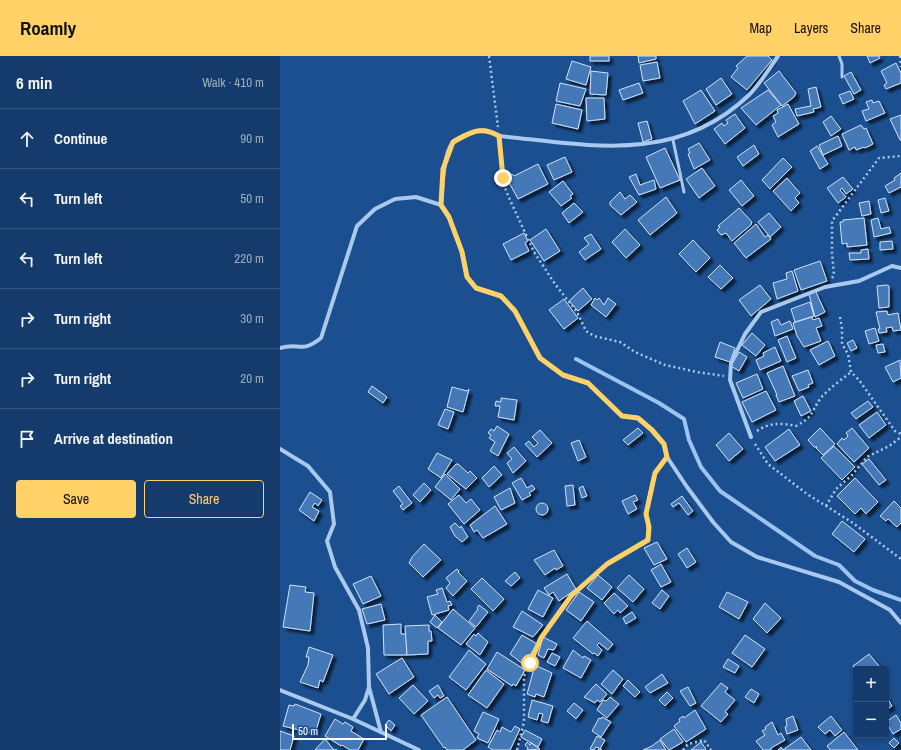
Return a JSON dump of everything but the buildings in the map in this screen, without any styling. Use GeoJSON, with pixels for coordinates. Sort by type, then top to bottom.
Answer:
{"type":"FeatureCollection","features":[{"type":"Feature","properties":{"kind":"street"},"geometry":{"type":"LineString","coordinates":[[778,56],[750,94],[730,111],[706,126],[672,140],[634,146],[597,146],[499,136],[490,131],[480,130],[466,134],[453,142],[443,169],[441,205],[449,217],[462,252],[467,277],[476,288],[501,296],[515,311],[540,358],[563,375],[588,383],[622,416],[638,418],[652,430],[664,444],[667,457],[713,522],[731,542],[757,557],[839,582],[890,610],[901,623]]}},
{"type":"Feature","properties":{"kind":"street"},"geometry":{"type":"LineString","coordinates":[[280,348],[292,346],[302,348],[312,345],[321,338],[357,226],[375,209],[395,198],[416,197],[441,205]]}},
{"type":"Feature","properties":{"kind":"street"},"geometry":{"type":"LineString","coordinates":[[751,436],[730,376],[731,363],[745,334],[761,312],[825,287],[859,281],[892,266],[901,268]]}},
{"type":"Feature","properties":{"kind":"street"},"geometry":{"type":"LineString","coordinates":[[280,450],[308,466],[330,492],[334,524],[327,541],[335,567],[359,610],[368,648],[369,686],[381,732]]}},
{"type":"Feature","properties":{"kind":"street"},"geometry":{"type":"LineString","coordinates":[[353,719],[365,700],[369,686]]}},
{"type":"Feature","properties":{"kind":"street"},"geometry":{"type":"LineString","coordinates":[[280,690],[353,719],[419,750]]}},
{"type":"Feature","properties":{"kind":"lane"},"geometry":{"type":"LineString","coordinates":[[839,56],[842,64],[842,77]]}},
{"type":"Feature","properties":{"kind":"lane"},"geometry":{"type":"LineString","coordinates":[[672,140],[684,192]]}},
{"type":"Feature","properties":{"kind":"path"},"geometry":{"type":"LineString","coordinates":[[490,56],[505,188],[534,252],[555,284],[577,312],[586,330],[594,336],[620,342],[635,352],[665,366],[730,376]]}},
{"type":"Feature","properties":{"kind":"path"},"geometry":{"type":"LineString","coordinates":[[900,56],[901,67]]}},
{"type":"Feature","properties":{"kind":"path"},"geometry":{"type":"LineString","coordinates":[[825,287],[834,275],[832,221],[879,158],[901,156]]}},
{"type":"Feature","properties":{"kind":"path"},"geometry":{"type":"LineString","coordinates":[[826,506],[836,489],[852,475],[867,457],[889,446],[901,436],[895,431],[859,380],[851,372],[848,354],[842,344],[840,317]]}},
{"type":"Feature","properties":{"kind":"path"},"geometry":{"type":"LineString","coordinates":[[851,372],[820,399],[812,415],[803,422],[796,426],[781,422],[764,427],[751,436],[768,464],[826,506],[853,523],[901,559]]}},
{"type":"Feature","properties":{"kind":"path"},"geometry":{"type":"LineString","coordinates":[[517,750],[524,722],[524,676],[541,638],[571,596],[607,564],[648,540],[649,527],[646,514],[655,473],[667,457]]}},
{"type":"Feature","properties":{"kind":"path"},"geometry":{"type":"LineString","coordinates":[[683,750],[688,744],[704,740],[711,750]]}},
{"type":"Feature","properties":{"kind":"waterway"},"geometry":{"type":"LineString","coordinates":[[576,359],[659,403],[684,419],[689,440],[701,467],[720,491],[815,556],[839,565],[855,581],[873,590],[901,600]]}},
{"type":"Feature","properties":{"kind":"route"},"geometry":{"type":"LineString","coordinates":[[503,178],[499,136],[490,131],[480,130],[466,134],[453,142],[443,169],[441,205],[449,217],[462,252],[467,277],[476,288],[501,296],[515,311],[540,358],[563,375],[588,383],[622,416],[638,418],[652,430],[664,444],[667,457],[655,473],[646,514],[649,527],[648,540],[607,564],[571,596],[541,638],[530,663]]}}]}
